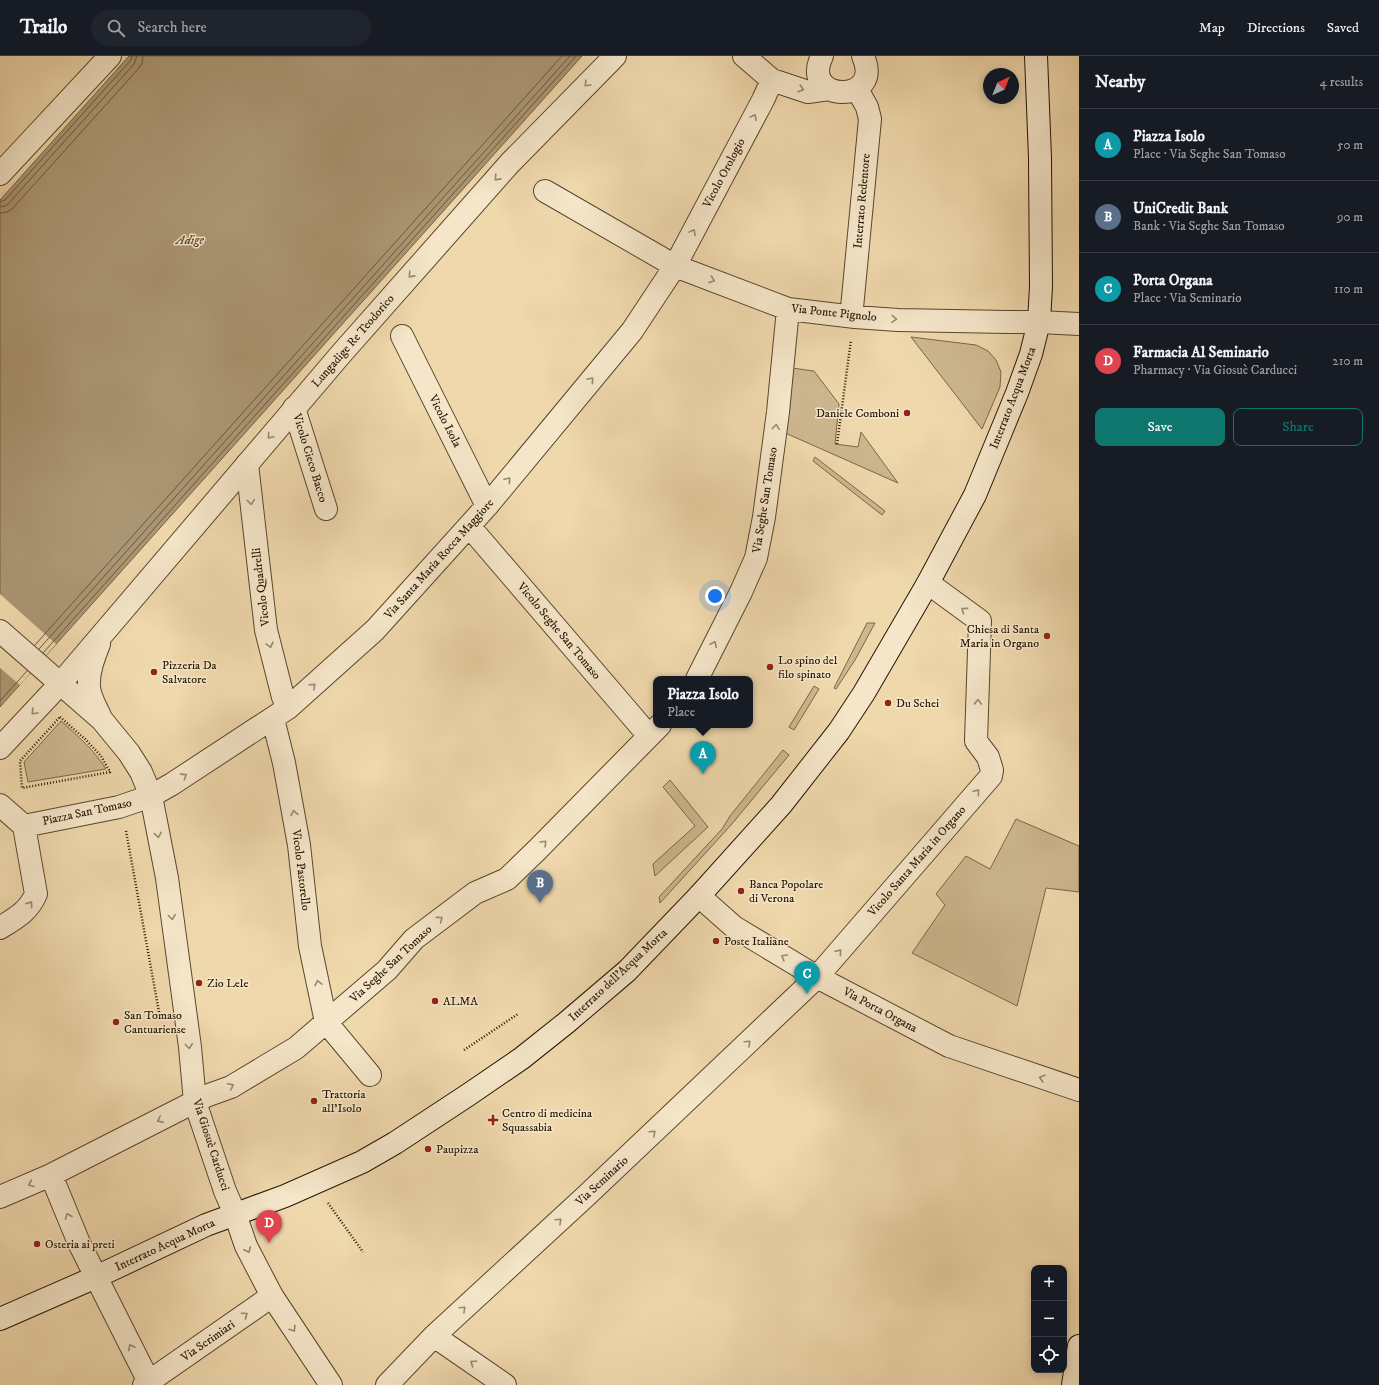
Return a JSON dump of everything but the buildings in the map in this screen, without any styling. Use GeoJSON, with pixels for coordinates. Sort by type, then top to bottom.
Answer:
{"type":"FeatureCollection","features":[{"type":"Feature","properties":{"kind":"street"},"geometry":{"type":"LineString","coordinates":[[0,174],[110,56]]}},
{"type":"Feature","properties":{"kind":"street","name":"Lungadige Re Teodorico"},"geometry":{"type":"LineString","coordinates":[[0,748],[60,684],[294,408],[510,163],[614,56]]}},
{"type":"Feature","properties":{"kind":"street"},"geometry":{"type":"LineString","coordinates":[[744,56],[772,80],[808,92],[829,89]]}},
{"type":"Feature","properties":{"kind":"street"},"geometry":{"type":"LineString","coordinates":[[822,56],[818,63],[818,73],[822,82],[829,89],[838,93],[848,92],[857,88],[863,82],[866,74],[866,65],[863,56]]}},
{"type":"Feature","properties":{"kind":"street","name":"Interrato Acqua Morta"},"geometry":{"type":"LineString","coordinates":[[904,624],[928,583],[975,495],[1017,393],[1031,354],[1039,322],[1040,158],[1036,56]]}},
{"type":"Feature","properties":{"kind":"street","name":"Vicolo Orologio"},"geometry":{"type":"LineString","coordinates":[[675,266],[772,80]]}},
{"type":"Feature","properties":{"kind":"street","name":"Interrato Redentore"},"geometry":{"type":"LineString","coordinates":[[854,326],[852,308],[870,119],[867,107],[857,88]]}},
{"type":"Feature","properties":{"kind":"street","name":"Via Ponte Pignolo"},"geometry":{"type":"LineString","coordinates":[[545,191],[675,266],[788,309],[854,326],[898,320],[1079,324]]}},
{"type":"Feature","properties":{"kind":"street","name":"Via Santa Maria Rocca Maggiore"},"geometry":{"type":"LineString","coordinates":[[150,796],[172,784],[280,714],[375,630],[487,506],[632,331],[675,266]]}},
{"type":"Feature","properties":{"kind":"street","name":"Via Seghe San Tomaso"},"geometry":{"type":"LineString","coordinates":[[699,676],[741,592],[756,558],[764,517],[778,412],[788,309]]}},
{"type":"Feature","properties":{"kind":"street","name":"Vicolo Isola"},"geometry":{"type":"LineString","coordinates":[[402,336],[487,506]]}},
{"type":"Feature","properties":{"kind":"street","name":"Vicolo Cieco Bacco"},"geometry":{"type":"LineString","coordinates":[[294,408],[326,509]]}},
{"type":"Feature","properties":{"kind":"street","name":"Vicolo Quadrelli"},"geometry":{"type":"LineString","coordinates":[[247,464],[266,630],[284,697],[280,714]]}},
{"type":"Feature","properties":{"kind":"street","name":"Vicolo Seghe San Tomaso"},"geometry":{"type":"LineString","coordinates":[[469,526],[654,731]]}},
{"type":"Feature","properties":{"kind":"street","name":"Vicolo Santa Maria in Organo"},"geometry":{"type":"LineString","coordinates":[[817,977],[991,776],[992,770],[988,757],[976,741],[980,622],[928,583]]}},
{"type":"Feature","properties":{"kind":"street","name":"Interrato dell'Acqua Morta"},"geometry":{"type":"LineString","coordinates":[[235,1214],[285,1196],[362,1162],[395,1143],[522,1058],[594,1000],[627,971],[700,896],[782,805],[839,731],[864,693],[904,624]]}},
{"type":"Feature","properties":{"kind":"street"},"geometry":{"type":"LineString","coordinates":[[0,631],[102,720],[129,753],[141,772],[150,796]]}},
{"type":"Feature","properties":{"kind":"street"},"geometry":{"type":"LineString","coordinates":[[102,635],[91,666],[89,687],[93,701],[102,720]]}},
{"type":"Feature","properties":{"kind":"street","name":"Lungadige Re Teodorico"},"geometry":{"type":"LineString","coordinates":[[19,648],[38,658],[59,660],[74,655],[87,648],[102,635]]}},
{"type":"Feature","properties":{"kind":"street","name":"Vicolo Pastorello"},"geometry":{"type":"LineString","coordinates":[[280,714],[284,763],[300,845],[310,946],[326,1022]]}},
{"type":"Feature","properties":{"kind":"street","name":"Via Seghe San Tomaso"},"geometry":{"type":"LineString","coordinates":[[0,1197],[51,1175],[206,1096],[231,1087],[296,1048],[387,970],[414,939],[475,893],[506,879],[537,850],[654,731]]}},
{"type":"Feature","properties":{"kind":"street","name":"Piazza San Tomaso"},"geometry":{"type":"LineString","coordinates":[[24,826],[119,807],[150,796]]}},
{"type":"Feature","properties":{"kind":"street","name":"Via Giosuè Carducci"},"geometry":{"type":"LineString","coordinates":[[150,796],[167,878],[190,1047],[195,1102],[225,1191],[246,1246],[272,1296],[331,1385]]}},
{"type":"Feature","properties":{"kind":"street"},"geometry":{"type":"LineString","coordinates":[[0,804],[24,826],[36,894],[32,904],[23,913],[0,928]]}},
{"type":"Feature","properties":{"kind":"street","name":"Via Porta Organa"},"geometry":{"type":"LineString","coordinates":[[700,896],[734,927],[817,977],[949,1046],[1079,1090]]}},
{"type":"Feature","properties":{"kind":"street","name":"Via Seminario"},"geometry":{"type":"LineString","coordinates":[[387,1385],[434,1336],[586,1196],[817,977]]}},
{"type":"Feature","properties":{"kind":"street"},"geometry":{"type":"LineString","coordinates":[[326,1022],[370,1075]]}},
{"type":"Feature","properties":{"kind":"street"},"geometry":{"type":"LineString","coordinates":[[51,1175],[79,1243],[146,1384]]}},
{"type":"Feature","properties":{"kind":"street","name":"Interrato Acqua Morta"},"geometry":{"type":"LineString","coordinates":[[0,1319],[235,1214]]}},
{"type":"Feature","properties":{"kind":"street","name":"Via Scrimiari"},"geometry":{"type":"LineString","coordinates":[[146,1384],[272,1296]]}},
{"type":"Feature","properties":{"kind":"street"},"geometry":{"type":"LineString","coordinates":[[434,1336],[505,1385]]}},
{"type":"Feature","properties":{"kind":"street"},"geometry":{"type":"LineString","coordinates":[[1073,1385],[1079,1346]]}},
{"type":"Feature","properties":{"kind":"path"},"geometry":{"type":"LineString","coordinates":[[837,444],[854,326]]}},
{"type":"Feature","properties":{"kind":"path"},"geometry":{"type":"LineString","coordinates":[[22,788],[110,772],[101,756],[85,738],[60,717]]}},
{"type":"Feature","properties":{"kind":"path"},"geometry":{"type":"LineString","coordinates":[[464,1050],[518,1014]]}},
{"type":"Feature","properties":{"kind":"path"},"geometry":{"type":"LineString","coordinates":[[332,1207],[363,1252]]}},
{"type":"Feature","properties":{"kind":"shaded area"},"geometry":{"type":"Polygon","coordinates":[[[911,337],[976,345],[988,351],[996,360],[1001,372],[1000,387],[982,429],[911,337]]]}},
{"type":"Feature","properties":{"kind":"shaded area"},"geometry":{"type":"Polygon","coordinates":[[[792,368],[814,371],[839,404],[835,444],[858,447],[861,432],[898,483],[783,432],[792,368]]]}},
{"type":"Feature","properties":{"kind":"shaded area"},"geometry":{"type":"Polygon","coordinates":[[[815,457],[885,511],[882,515],[813,461],[815,457]]]}},
{"type":"Feature","properties":{"kind":"shaded area"},"geometry":{"type":"Polygon","coordinates":[[[867,623],[875,623],[855,660],[836,689],[834,688],[867,623]]]}},
{"type":"Feature","properties":{"kind":"shaded area"},"geometry":{"type":"Polygon","coordinates":[[[814,686],[819,689],[794,730],[789,727],[814,686]]]}},
{"type":"Feature","properties":{"kind":"shaded area"},"geometry":{"type":"Polygon","coordinates":[[[61,721],[91,749],[106,769],[28,782],[24,762],[61,721]]]}},
{"type":"Feature","properties":{"kind":"shaded area"},"geometry":{"type":"Polygon","coordinates":[[[783,750],[789,755],[731,825],[660,903],[659,897],[722,829],[730,816],[783,750]]]}},
{"type":"Feature","properties":{"kind":"shaded area"},"geometry":{"type":"Polygon","coordinates":[[[670,780],[708,827],[655,876],[653,864],[695,826],[663,787],[670,780]]]}},
{"type":"Feature","properties":{"kind":"shaded area"},"geometry":{"type":"Polygon","coordinates":[[[1016,819],[1079,846],[1079,892],[1046,888],[1017,1006],[912,953],[945,905],[936,894],[966,856],[990,869],[1016,819]]]}},
{"type":"Feature","properties":{"kind":"water","name":"Adige"},"geometry":{"type":"Polygon","coordinates":[[[129,56],[582,56],[0,707],[0,200],[129,56]]]}},
{"type":"Feature","properties":{"kind":"pier"},"geometry":{"type":"Polygon","coordinates":[[[0,594],[56,644],[20,685],[0,668],[0,594]]]}},
{"type":"Feature","properties":{"kind":"place","name":"Daniele Comboni"},"geometry":{"type":"Point","coordinates":[907,413]}},
{"type":"Feature","properties":{"kind":"place","name":"Chiesa di Santa Maria in Organo"},"geometry":{"type":"Point","coordinates":[1047,636]}},
{"type":"Feature","properties":{"kind":"place","name":"Lo spino del filo spinato"},"geometry":{"type":"Point","coordinates":[770,667]}},
{"type":"Feature","properties":{"kind":"place","name":"Pizzeria Da Salvatore"},"geometry":{"type":"Point","coordinates":[154,672]}},
{"type":"Feature","properties":{"kind":"place","name":"Du Schei"},"geometry":{"type":"Point","coordinates":[888,703]}},
{"type":"Feature","properties":{"kind":"place","name":"Piazza Isolo"},"geometry":{"type":"Point","coordinates":[703,774]}},
{"type":"Feature","properties":{"kind":"place","name":"Banca Popolare di Verona"},"geometry":{"type":"Point","coordinates":[741,891]}},
{"type":"Feature","properties":{"kind":"place","name":"UniCredit Bank"},"geometry":{"type":"Point","coordinates":[540,903]}},
{"type":"Feature","properties":{"kind":"place","name":"Poste Italiane"},"geometry":{"type":"Point","coordinates":[716,941]}},
{"type":"Feature","properties":{"kind":"place","name":"Zio Lele"},"geometry":{"type":"Point","coordinates":[199,983]}},
{"type":"Feature","properties":{"kind":"place","name":"Porta Organa"},"geometry":{"type":"Point","coordinates":[807,994]}},
{"type":"Feature","properties":{"kind":"place","name":"ALMA"},"geometry":{"type":"Point","coordinates":[435,1001]}},
{"type":"Feature","properties":{"kind":"place","name":"San Tomaso Cantuariense"},"geometry":{"type":"Point","coordinates":[116,1022]}},
{"type":"Feature","properties":{"kind":"place","name":"Trattoria all'Isolo"},"geometry":{"type":"Point","coordinates":[314,1101]}},
{"type":"Feature","properties":{"kind":"place","name":"Centro di medicina Squassabia"},"geometry":{"type":"Point","coordinates":[493,1120]}},
{"type":"Feature","properties":{"kind":"place","name":"Paupizza"},"geometry":{"type":"Point","coordinates":[428,1149]}},
{"type":"Feature","properties":{"kind":"place","name":"Farmacia Al Seminario"},"geometry":{"type":"Point","coordinates":[269,1243]}},
{"type":"Feature","properties":{"kind":"place","name":"Osteria ai preti"},"geometry":{"type":"Point","coordinates":[37,1244]}}]}
